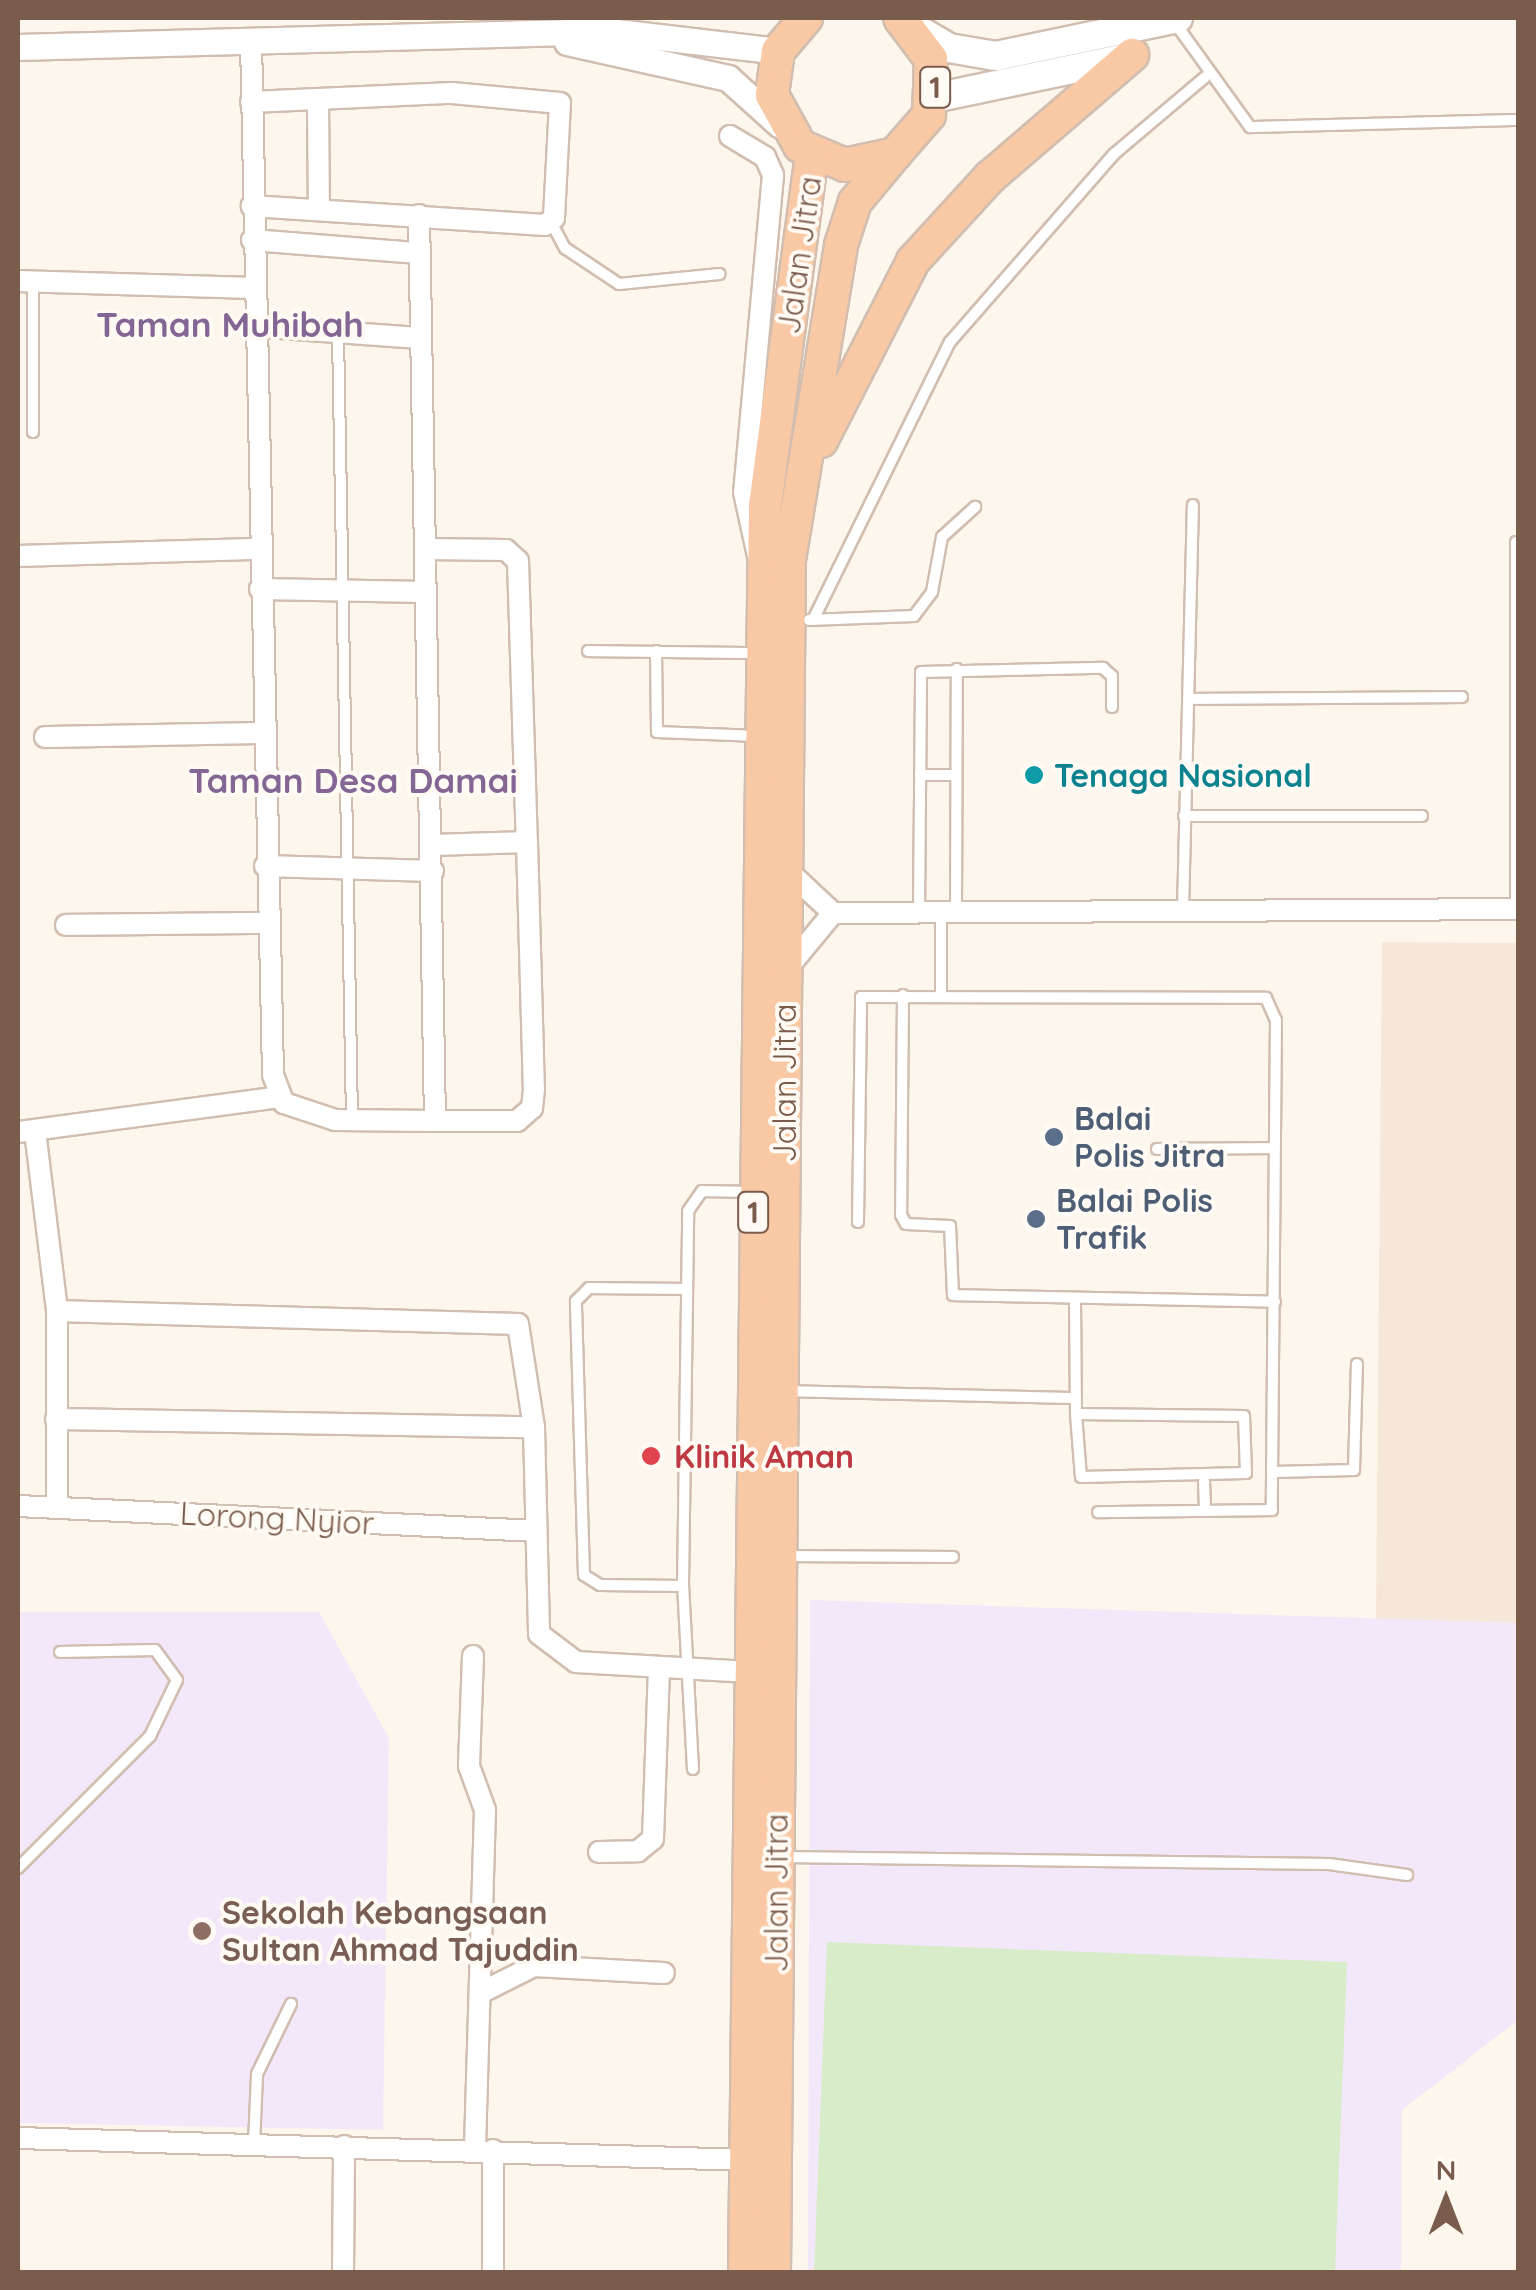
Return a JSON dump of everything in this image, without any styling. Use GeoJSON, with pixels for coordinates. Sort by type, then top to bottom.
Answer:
{"type":"FeatureCollection","features":[{"type":"Feature","properties":{"kind":"highway"},"geometry":{"type":"LineString","coordinates":[[778,51],[806,18]]}},
{"type":"Feature","properties":{"kind":"highway","name":"1"},"geometry":{"type":"LineString","coordinates":[[778,51],[772,94],[801,145],[845,166],[895,154],[921,130],[934,98],[932,59],[905,21]]}},
{"type":"Feature","properties":{"kind":"highway"},"geometry":{"type":"LineString","coordinates":[[796,502],[854,361],[913,261],[989,178],[1132,55]]}},
{"type":"Feature","properties":{"kind":"highway","name":"Jalan Jitra"},"geometry":{"type":"LineString","coordinates":[[745,2272],[753,1192],[764,567],[768,455],[801,145]]}},
{"type":"Feature","properties":{"kind":"highway","name":"Jalan Jitra"},"geometry":{"type":"LineString","coordinates":[[774,2272],[784,866],[800,620],[796,502],[840,245],[855,202],[895,154]]}},
{"type":"Feature","properties":{"kind":"main road"},"geometry":{"type":"LineString","coordinates":[[905,21],[949,48],[996,56],[1170,22]]}},
{"type":"Feature","properties":{"kind":"main road"},"geometry":{"type":"LineString","coordinates":[[934,98],[1132,55],[1170,22]]}},
{"type":"Feature","properties":{"kind":"street"},"geometry":{"type":"LineString","coordinates":[[541,37],[579,24],[778,51]]}},
{"type":"Feature","properties":{"kind":"street"},"geometry":{"type":"LineString","coordinates":[[18,47],[541,37],[728,78],[801,145]]}},
{"type":"Feature","properties":{"kind":"street"},"geometry":{"type":"LineString","coordinates":[[251,41],[252,326],[260,550],[264,866],[279,1098]]}},
{"type":"Feature","properties":{"kind":"street"},"geometry":{"type":"LineString","coordinates":[[251,102],[557,98],[552,220],[252,206]]}},
{"type":"Feature","properties":{"kind":"street"},"geometry":{"type":"LineString","coordinates":[[318,101],[319,209]]}},
{"type":"Feature","properties":{"kind":"street"},"geometry":{"type":"LineString","coordinates":[[730,136],[765,157],[773,175],[744,492],[764,567]]}},
{"type":"Feature","properties":{"kind":"street"},"geometry":{"type":"LineString","coordinates":[[419,215],[435,1121]]}},
{"type":"Feature","properties":{"kind":"street"},"geometry":{"type":"LineString","coordinates":[[252,240],[418,253]]}},
{"type":"Feature","properties":{"kind":"street"},"geometry":{"type":"LineString","coordinates":[[25,281],[252,288]]}},
{"type":"Feature","properties":{"kind":"street"},"geometry":{"type":"LineString","coordinates":[[252,326],[420,338]]}},
{"type":"Feature","properties":{"kind":"street"},"geometry":{"type":"LineString","coordinates":[[57,1507],[57,1311],[26,1132],[279,1098],[352,1121],[517,1121],[532,1108],[518,561],[506,550],[426,549]]}},
{"type":"Feature","properties":{"kind":"street"},"geometry":{"type":"LineString","coordinates":[[18,556],[260,550]]}},
{"type":"Feature","properties":{"kind":"street"},"geometry":{"type":"LineString","coordinates":[[260,589],[425,592]]}},
{"type":"Feature","properties":{"kind":"street"},"geometry":{"type":"LineString","coordinates":[[46,737],[262,734]]}},
{"type":"Feature","properties":{"kind":"street"},"geometry":{"type":"LineString","coordinates":[[433,844],[526,842]]}},
{"type":"Feature","properties":{"kind":"street"},"geometry":{"type":"LineString","coordinates":[[264,866],[433,871]]}},
{"type":"Feature","properties":{"kind":"street"},"geometry":{"type":"LineString","coordinates":[[784,866],[833,913],[1517,909]]}},
{"type":"Feature","properties":{"kind":"street"},"geometry":{"type":"LineString","coordinates":[[784,976],[833,913]]}},
{"type":"Feature","properties":{"kind":"street"},"geometry":{"type":"LineString","coordinates":[[66,925],[266,923]]}},
{"type":"Feature","properties":{"kind":"street"},"geometry":{"type":"LineString","coordinates":[[57,1311],[518,1324],[534,1427],[536,1613],[552,1648],[576,1662],[659,1671],[750,1672]]}},
{"type":"Feature","properties":{"kind":"street"},"geometry":{"type":"LineString","coordinates":[[56,1419],[534,1427]]}},
{"type":"Feature","properties":{"kind":"street","name":"Lorong Nyior"},"geometry":{"type":"LineString","coordinates":[[18,1506],[536,1530]]}},
{"type":"Feature","properties":{"kind":"street"},"geometry":{"type":"LineString","coordinates":[[473,1656],[469,1766],[484,1810],[480,1993],[484,2150],[493,2272]]}},
{"type":"Feature","properties":{"kind":"street"},"geometry":{"type":"LineString","coordinates":[[599,1852],[638,1851],[653,1839],[659,1671]]}},
{"type":"Feature","properties":{"kind":"street"},"geometry":{"type":"LineString","coordinates":[[480,1993],[534,1966],[664,1973]]}},
{"type":"Feature","properties":{"kind":"street"},"geometry":{"type":"LineString","coordinates":[[18,2138],[747,2160]]}},
{"type":"Feature","properties":{"kind":"street"},"geometry":{"type":"LineString","coordinates":[[343,2272],[344,2146]]}},
{"type":"Feature","properties":{"kind":"lane"},"geometry":{"type":"LineString","coordinates":[[1170,22],[1205,77],[1250,127],[1518,120]]}},
{"type":"Feature","properties":{"kind":"lane"},"geometry":{"type":"LineString","coordinates":[[800,620],[950,342],[1114,154],[1205,77]]}},
{"type":"Feature","properties":{"kind":"lane"},"geometry":{"type":"LineString","coordinates":[[552,220],[582,263],[619,284],[720,274]]}},
{"type":"Feature","properties":{"kind":"lane"},"geometry":{"type":"LineString","coordinates":[[25,281],[33,432]]}},
{"type":"Feature","properties":{"kind":"lane"},"geometry":{"type":"LineString","coordinates":[[338,332],[352,1121]]}},
{"type":"Feature","properties":{"kind":"lane"},"geometry":{"type":"LineString","coordinates":[[1183,910],[1193,505]]}},
{"type":"Feature","properties":{"kind":"lane"},"geometry":{"type":"LineString","coordinates":[[800,620],[914,616],[932,592],[942,537],[975,508]]}},
{"type":"Feature","properties":{"kind":"lane"},"geometry":{"type":"LineString","coordinates":[[1516,542],[1517,909]]}},
{"type":"Feature","properties":{"kind":"lane"},"geometry":{"type":"LineString","coordinates":[[588,651],[762,652]]}},
{"type":"Feature","properties":{"kind":"lane"},"geometry":{"type":"LineString","coordinates":[[656,651],[658,732],[760,736]]}},
{"type":"Feature","properties":{"kind":"lane"},"geometry":{"type":"LineString","coordinates":[[942,994],[939,911],[920,775],[922,672],[1102,668],[1112,708]]}},
{"type":"Feature","properties":{"kind":"lane"},"geometry":{"type":"LineString","coordinates":[[939,911],[956,775],[957,669]]}},
{"type":"Feature","properties":{"kind":"lane"},"geometry":{"type":"LineString","coordinates":[[1189,699],[1462,698]]}},
{"type":"Feature","properties":{"kind":"lane"},"geometry":{"type":"LineString","coordinates":[[920,775],[956,775]]}},
{"type":"Feature","properties":{"kind":"lane"},"geometry":{"type":"LineString","coordinates":[[1184,816],[1422,816]]}},
{"type":"Feature","properties":{"kind":"lane"},"geometry":{"type":"LineString","coordinates":[[858,1222],[858,1002],[868,993],[1266,998],[1276,1020],[1272,1510],[1098,1512]]}},
{"type":"Feature","properties":{"kind":"lane"},"geometry":{"type":"LineString","coordinates":[[903,994],[902,1222],[950,1226],[953,1295],[1075,1301],[1275,1302]]}},
{"type":"Feature","properties":{"kind":"lane"},"geometry":{"type":"LineString","coordinates":[[1158,1148],[1274,1148]]}},
{"type":"Feature","properties":{"kind":"lane"},"geometry":{"type":"LineString","coordinates":[[693,1769],[683,1586],[684,1289],[693,1199],[753,1192]]}},
{"type":"Feature","properties":{"kind":"lane"},"geometry":{"type":"LineString","coordinates":[[683,1586],[600,1586],[584,1575],[576,1301],[589,1288],[684,1289]]}},
{"type":"Feature","properties":{"kind":"lane"},"geometry":{"type":"LineString","coordinates":[[1075,1301],[1076,1414],[1086,1480],[1204,1481],[1245,1477],[1244,1416],[1076,1414]]}},
{"type":"Feature","properties":{"kind":"lane"},"geometry":{"type":"LineString","coordinates":[[1274,1472],[1354,1470],[1357,1364]]}},
{"type":"Feature","properties":{"kind":"lane"},"geometry":{"type":"LineString","coordinates":[[782,1391],[1076,1398]]}},
{"type":"Feature","properties":{"kind":"lane"},"geometry":{"type":"LineString","coordinates":[[1204,1481],[1205,1511]]}},
{"type":"Feature","properties":{"kind":"lane"},"geometry":{"type":"LineString","coordinates":[[780,1556],[953,1557]]}},
{"type":"Feature","properties":{"kind":"lane"},"geometry":{"type":"LineString","coordinates":[[18,1868],[150,1736],[177,1680],[155,1650],[60,1652]]}},
{"type":"Feature","properties":{"kind":"lane"},"geometry":{"type":"LineString","coordinates":[[776,1857],[1329,1864],[1407,1875]]}},
{"type":"Feature","properties":{"kind":"lane"},"geometry":{"type":"LineString","coordinates":[[254,2144],[257,2074],[291,2004]]}},
{"type":"Feature","properties":{"kind":"shaded area"},"geometry":{"type":"Polygon","coordinates":[[[1382,942],[1518,943],[1518,1623],[1376,1619],[1382,942]]]}},
{"type":"Feature","properties":{"kind":"shaded area"},"geometry":{"type":"Polygon","coordinates":[[[810,1600],[1518,1623],[1518,2020],[1402,2110],[1401,2272],[808,2272],[810,1600]]]}},
{"type":"Feature","properties":{"kind":"shaded area","name":"Sekolah Kebangsaan Sultan Ahmad Tajuddin"},"geometry":{"type":"Polygon","coordinates":[[[18,1612],[319,1612],[389,1738],[383,2130],[18,2123],[18,1612]]]}},
{"type":"Feature","properties":{"kind":"green space"},"geometry":{"type":"Polygon","coordinates":[[[827,1942],[1347,1962],[1335,2272],[814,2272],[827,1942]]]}},
{"type":"Feature","properties":{"kind":"place","name":"Tenaga Nasional"},"geometry":{"type":"Point","coordinates":[1034,775]}},
{"type":"Feature","properties":{"kind":"place","name":"Balai Polis Jitra"},"geometry":{"type":"Point","coordinates":[1054,1137]}},
{"type":"Feature","properties":{"kind":"place","name":"Balai Polis Trafik"},"geometry":{"type":"Point","coordinates":[1036,1219]}},
{"type":"Feature","properties":{"kind":"place","name":"Klinik Aman"},"geometry":{"type":"Point","coordinates":[651,1456]}},
{"type":"Feature","properties":{"kind":"place","name":"Sekolah Kebangsaan Sultan Ahmad Tajuddin"},"geometry":{"type":"Point","coordinates":[202,1931]}},
{"type":"Feature","properties":{"kind":"district","name":"Taman Muhibah"},"geometry":{"type":"Point","coordinates":[230,324]}},
{"type":"Feature","properties":{"kind":"district","name":"Taman Desa Damai"},"geometry":{"type":"Point","coordinates":[353,780]}}]}
